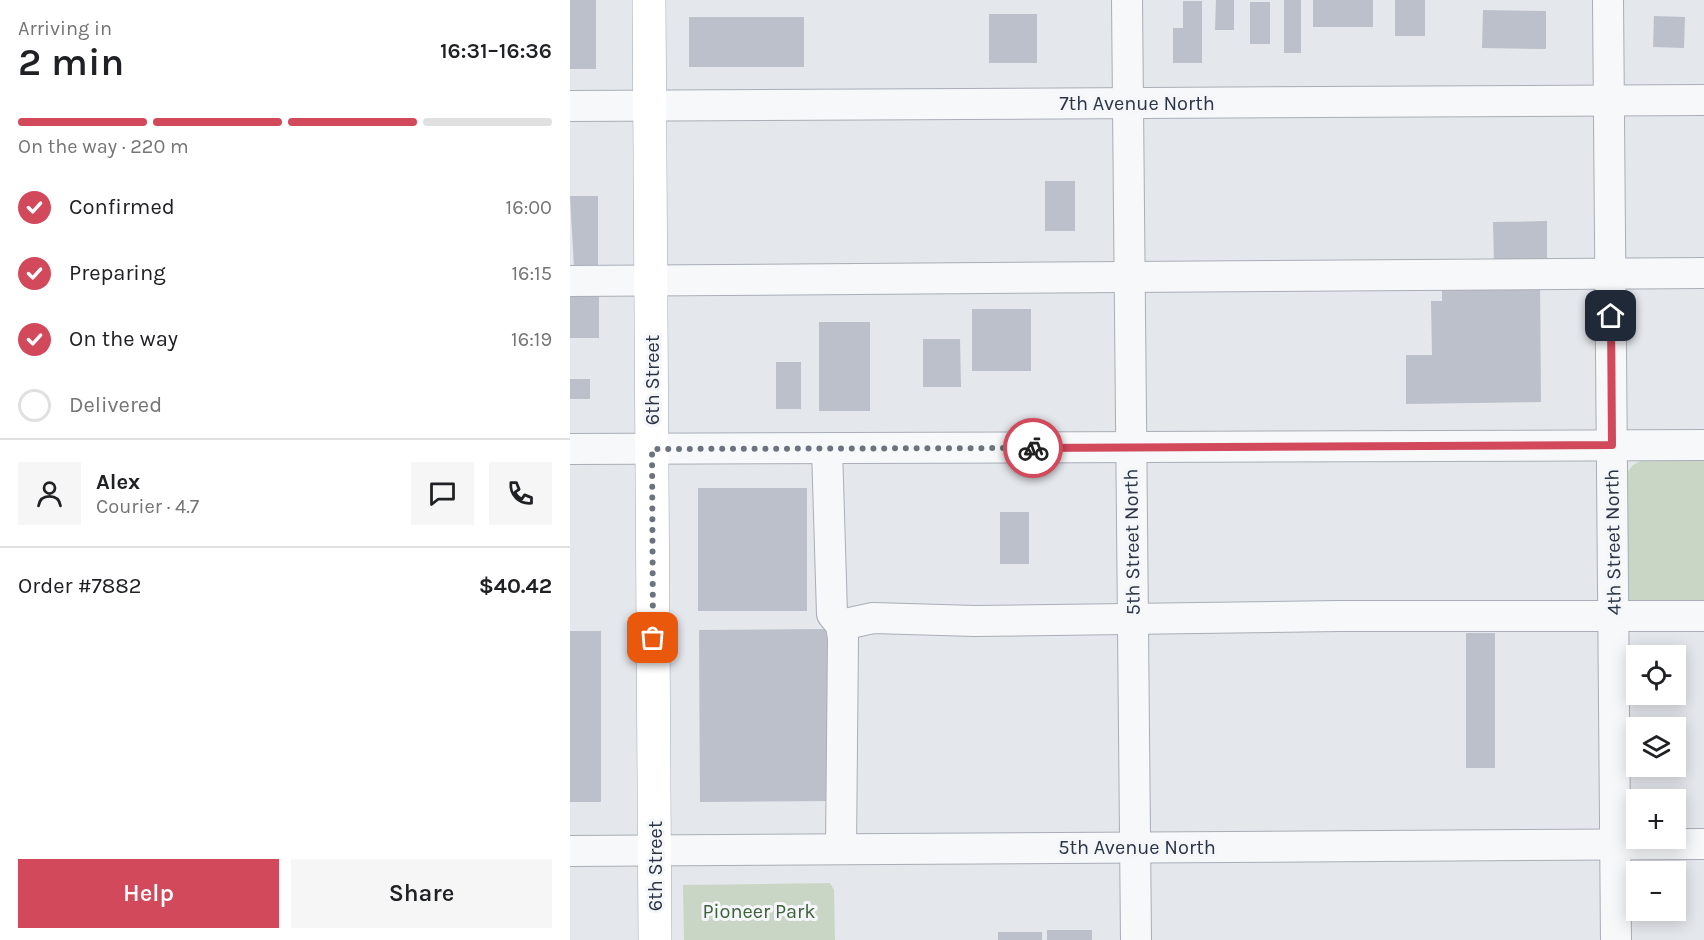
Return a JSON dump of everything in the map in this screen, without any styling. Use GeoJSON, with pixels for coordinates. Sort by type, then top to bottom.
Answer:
{"type":"FeatureCollection","features":[{"type":"Feature","properties":{"kind":"main road","name":"6th Street"},"geometry":{"type":"LineString","coordinates":[[649,0],[655,940]]}},
{"type":"Feature","properties":{"kind":"street","name":"5th Street North"},"geometry":{"type":"LineString","coordinates":[[1127,0],[1136,940]]}},
{"type":"Feature","properties":{"kind":"street","name":"4th Street North"},"geometry":{"type":"LineString","coordinates":[[1608,0],[1616,940]]}},
{"type":"Feature","properties":{"kind":"street","name":"7th Avenue North"},"geometry":{"type":"LineString","coordinates":[[570,106],[1704,99]]}},
{"type":"Feature","properties":{"kind":"street"},"geometry":{"type":"LineString","coordinates":[[570,280],[1704,273]]}},
{"type":"Feature","properties":{"kind":"street"},"geometry":{"type":"LineString","coordinates":[[570,449],[1704,445]]}},
{"type":"Feature","properties":{"kind":"street"},"geometry":{"type":"LineString","coordinates":[[827,448],[832,614],[841,625],[841,849]]}},
{"type":"Feature","properties":{"kind":"street"},"geometry":{"type":"LineString","coordinates":[[841,625],[873,618],[975,621],[1133,618],[1704,616]]}},
{"type":"Feature","properties":{"kind":"street","name":"5th Avenue North"},"geometry":{"type":"LineString","coordinates":[[570,851],[1704,844]]}},
{"type":"Feature","properties":{"kind":"green space"},"geometry":{"type":"Polygon","coordinates":[[[1704,457],[1704,610],[1627,604],[1627,473],[1633,465],[1641,461],[1704,457]]]}},
{"type":"Feature","properties":{"kind":"green space","name":"Pioneer Park"},"geometry":{"type":"Polygon","coordinates":[[[830,883],[834,890],[835,940],[684,940],[683,885],[830,883]]]}},
{"type":"Feature","properties":{"kind":"building"},"geometry":{"type":"Polygon","coordinates":[[[570,0],[596,0],[596,69],[570,69],[570,0]]]}},
{"type":"Feature","properties":{"kind":"building"},"geometry":{"type":"Polygon","coordinates":[[[1216,0],[1234,0],[1234,30],[1215,30],[1216,0]]]}},
{"type":"Feature","properties":{"kind":"building"},"geometry":{"type":"Polygon","coordinates":[[[1284,0],[1301,0],[1301,53],[1284,53],[1284,0]]]}},
{"type":"Feature","properties":{"kind":"building"},"geometry":{"type":"Polygon","coordinates":[[[1313,0],[1373,0],[1373,27],[1313,27],[1313,0]]]}},
{"type":"Feature","properties":{"kind":"building"},"geometry":{"type":"Polygon","coordinates":[[[1395,0],[1425,0],[1425,36],[1395,36],[1395,0]]]}},
{"type":"Feature","properties":{"kind":"building"},"geometry":{"type":"Polygon","coordinates":[[[1183,1],[1202,1],[1202,63],[1173,63],[1173,28],[1183,28],[1183,1]]]}},
{"type":"Feature","properties":{"kind":"building"},"geometry":{"type":"Polygon","coordinates":[[[1250,2],[1270,2],[1270,44],[1250,44],[1250,2]]]}},
{"type":"Feature","properties":{"kind":"building"},"geometry":{"type":"Polygon","coordinates":[[[1483,10],[1546,11],[1546,49],[1482,48],[1483,10]]]}},
{"type":"Feature","properties":{"kind":"building"},"geometry":{"type":"Polygon","coordinates":[[[989,14],[1037,14],[1037,63],[989,63],[989,14]]]}},
{"type":"Feature","properties":{"kind":"building"},"geometry":{"type":"Polygon","coordinates":[[[1654,16],[1685,17],[1684,48],[1653,47],[1654,16]]]}},
{"type":"Feature","properties":{"kind":"building"},"geometry":{"type":"Polygon","coordinates":[[[689,17],[804,17],[804,67],[689,67],[689,17]]]}},
{"type":"Feature","properties":{"kind":"building"},"geometry":{"type":"Polygon","coordinates":[[[1045,181],[1075,181],[1075,231],[1045,231],[1045,181]]]}},
{"type":"Feature","properties":{"kind":"building"},"geometry":{"type":"Polygon","coordinates":[[[570,196],[598,196],[598,267],[574,267],[570,196]]]}},
{"type":"Feature","properties":{"kind":"building"},"geometry":{"type":"Polygon","coordinates":[[[1547,221],[1547,262],[1494,262],[1493,222],[1547,221]]]}},
{"type":"Feature","properties":{"kind":"building"},"geometry":{"type":"Polygon","coordinates":[[[1540,282],[1541,402],[1406,404],[1406,355],[1432,355],[1431,301],[1442,301],[1442,283],[1540,282]]]}},
{"type":"Feature","properties":{"kind":"building"},"geometry":{"type":"Polygon","coordinates":[[[570,288],[599,288],[599,338],[570,338],[570,288]]]}},
{"type":"Feature","properties":{"kind":"building"},"geometry":{"type":"Polygon","coordinates":[[[972,309],[1031,309],[1031,371],[972,371],[972,309]]]}},
{"type":"Feature","properties":{"kind":"building"},"geometry":{"type":"Polygon","coordinates":[[[819,322],[870,322],[870,411],[819,411],[819,322]]]}},
{"type":"Feature","properties":{"kind":"building"},"geometry":{"type":"Polygon","coordinates":[[[923,339],[960,339],[961,387],[923,387],[923,339]]]}},
{"type":"Feature","properties":{"kind":"building"},"geometry":{"type":"Polygon","coordinates":[[[776,362],[801,362],[801,409],[776,409],[776,362]]]}},
{"type":"Feature","properties":{"kind":"building"},"geometry":{"type":"Polygon","coordinates":[[[570,379],[590,379],[590,399],[570,399],[570,379]]]}},
{"type":"Feature","properties":{"kind":"building"},"geometry":{"type":"Polygon","coordinates":[[[698,488],[807,488],[807,611],[698,611],[698,488]]]}},
{"type":"Feature","properties":{"kind":"building"},"geometry":{"type":"Polygon","coordinates":[[[1000,512],[1029,512],[1029,564],[1000,564],[1000,512]]]}},
{"type":"Feature","properties":{"kind":"building"},"geometry":{"type":"Polygon","coordinates":[[[831,629],[832,801],[700,802],[699,630],[831,629]]]}},
{"type":"Feature","properties":{"kind":"building"},"geometry":{"type":"Polygon","coordinates":[[[570,631],[601,631],[601,802],[570,802],[570,631]]]}},
{"type":"Feature","properties":{"kind":"building"},"geometry":{"type":"Polygon","coordinates":[[[1466,633],[1495,633],[1495,768],[1466,768],[1466,633]]]}},
{"type":"Feature","properties":{"kind":"building"},"geometry":{"type":"Polygon","coordinates":[[[1047,930],[1092,930],[1092,940],[1047,940],[1047,930]]]}},
{"type":"Feature","properties":{"kind":"building"},"geometry":{"type":"Polygon","coordinates":[[[998,932],[1042,932],[1042,940],[998,940],[998,932]]]}},
{"type":"Feature","properties":{"kind":"way so far"},"geometry":{"type":"LineString","coordinates":[[653,638],[652,449],[1033,448]]}},
{"type":"Feature","properties":{"kind":"route"},"geometry":{"type":"LineString","coordinates":[[1033,448],[1612,445],[1611,316]]}}]}
